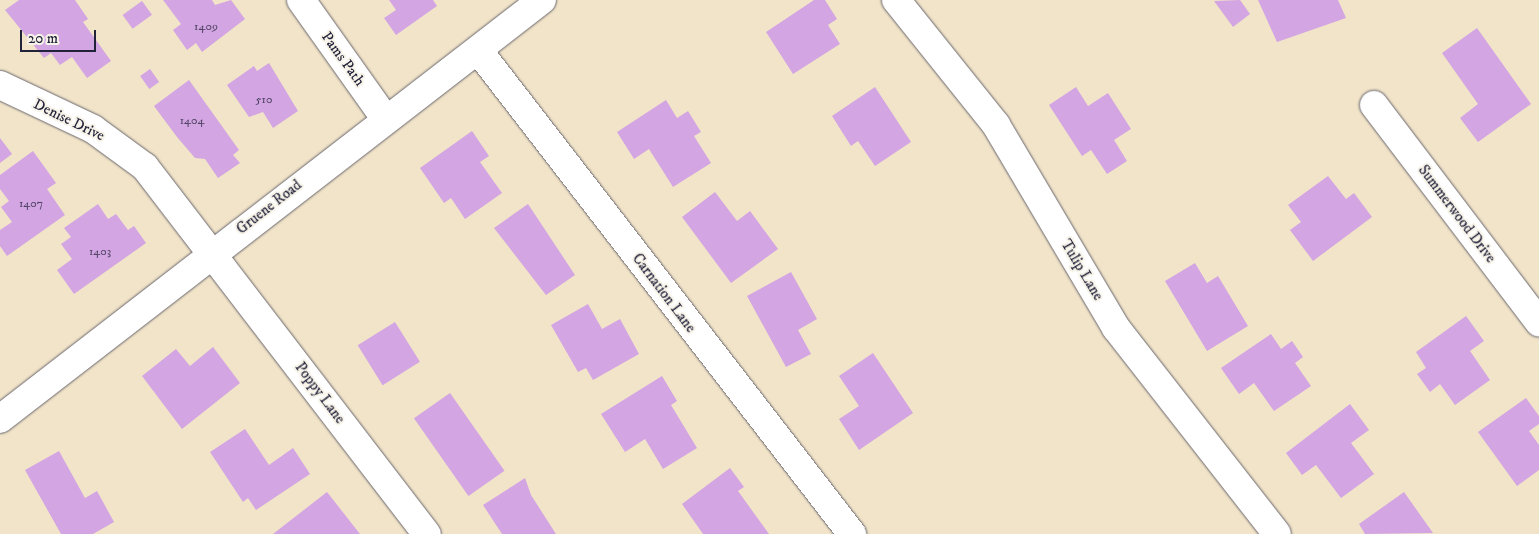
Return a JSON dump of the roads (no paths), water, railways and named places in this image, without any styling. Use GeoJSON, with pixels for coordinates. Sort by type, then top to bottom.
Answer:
{"type":"FeatureCollection","features":[{"type":"Feature","properties":{"kind":"street","name":"Pams Path"},"geometry":{"type":"LineString","coordinates":[[301,0],[385,118]]}},
{"type":"Feature","properties":{"kind":"street","name":"Gruene Road"},"geometry":{"type":"LineString","coordinates":[[0,419],[385,118],[478,50],[542,0]]}},
{"type":"Feature","properties":{"kind":"street","name":"Tulip Lane"},"geometry":{"type":"LineString","coordinates":[[896,0],[996,125],[1116,328],[1277,534]]}},
{"type":"Feature","properties":{"kind":"street","name":"Carnation Lane"},"geometry":{"type":"LineString","coordinates":[[478,50],[852,534]]}},
{"type":"Feature","properties":{"kind":"street","name":"Denise Drive"},"geometry":{"type":"LineString","coordinates":[[0,85],[92,129],[130,154],[213,251]]}},
{"type":"Feature","properties":{"kind":"street","name":"Summerwood Drive"},"geometry":{"type":"LineString","coordinates":[[1374,106],[1539,322]]}},
{"type":"Feature","properties":{"kind":"street","name":"Poppy Lane"},"geometry":{"type":"LineString","coordinates":[[213,251],[426,534]]}}]}
